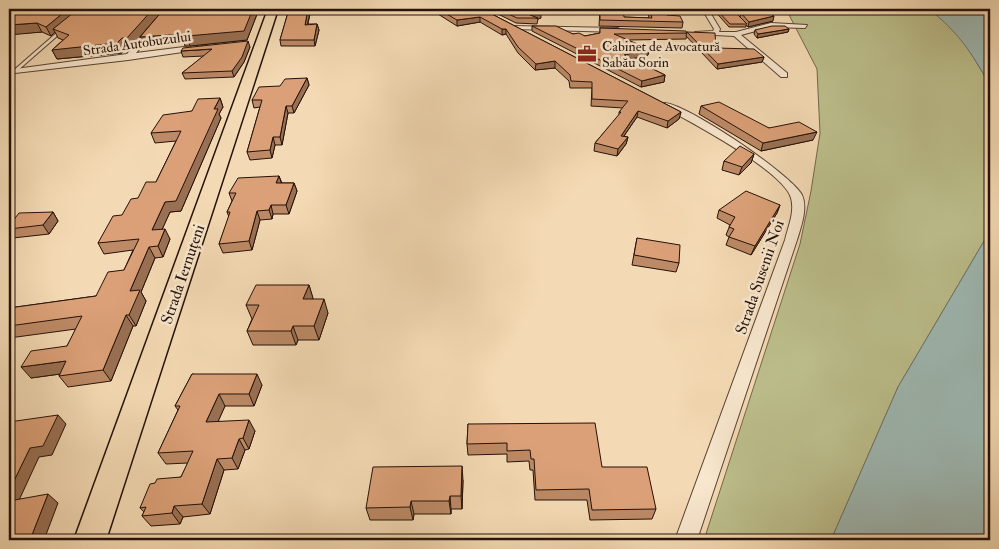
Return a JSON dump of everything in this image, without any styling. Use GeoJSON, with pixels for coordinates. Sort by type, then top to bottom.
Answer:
{"type":"FeatureCollection","features":[{"type":"Feature","properties":{"kind":"main road","name":"Strada Iernuțeni"},"geometry":{"type":"LineString","coordinates":[[90,540],[257,42],[273,9]]}},
{"type":"Feature","properties":{"kind":"street"},"geometry":{"type":"LineString","coordinates":[[128,58],[170,9]]}},
{"type":"Feature","properties":{"kind":"street"},"geometry":{"type":"LineString","coordinates":[[705,9],[718,29],[715,34]]}},
{"type":"Feature","properties":{"kind":"street"},"geometry":{"type":"LineString","coordinates":[[540,40],[510,25],[627,31]]}},
{"type":"Feature","properties":{"kind":"street"},"geometry":{"type":"LineString","coordinates":[[686,32],[736,34],[772,25],[805,26]]}},
{"type":"Feature","properties":{"kind":"street"},"geometry":{"type":"LineString","coordinates":[[736,34],[784,75]]}},
{"type":"Feature","properties":{"kind":"street","name":"Strada Autobuzului"},"geometry":{"type":"LineString","coordinates":[[12,71],[128,58],[205,46]]}},
{"type":"Feature","properties":{"kind":"street","name":"Strada Susenii Noi"},"geometry":{"type":"LineString","coordinates":[[650,97],[684,114],[779,173],[797,196],[798,208],[791,240],[686,540]]}},
{"type":"Feature","properties":{"kind":"lane"},"geometry":{"type":"LineString","coordinates":[[12,71],[65,27]]}},
{"type":"Feature","properties":{"kind":"green space"},"geometry":{"type":"Polygon","coordinates":[[[786,9],[929,9],[948,24],[963,40],[990,85],[990,231],[898,387],[831,540],[704,540],[800,244],[820,133],[817,69],[786,9]]]}},
{"type":"Feature","properties":{"kind":"water"},"geometry":{"type":"Polygon","coordinates":[[[929,9],[990,9],[990,85],[964,44],[949,26],[929,9]]]}},
{"type":"Feature","properties":{"kind":"water"},"geometry":{"type":"Polygon","coordinates":[[[990,231],[990,540],[831,540],[898,387],[990,231]]]}},
{"type":"Feature","properties":{"kind":"building"},"geometry":{"type":"Polygon","coordinates":[[[9,9],[68,9],[46,27],[37,23],[9,25],[9,9]]]}},
{"type":"Feature","properties":{"kind":"building"},"geometry":{"type":"Polygon","coordinates":[[[78,9],[153,9],[127,38],[122,38],[117,43],[52,50],[69,35],[53,29],[78,9]]]}},
{"type":"Feature","properties":{"kind":"building"},"geometry":{"type":"Polygon","coordinates":[[[164,9],[253,9],[244,31],[187,36],[182,36],[183,34],[140,37],[164,9]]]}},
{"type":"Feature","properties":{"kind":"building"},"geometry":{"type":"Polygon","coordinates":[[[289,9],[308,9],[305,25],[317,24],[314,40],[280,40],[289,9]]]}},
{"type":"Feature","properties":{"kind":"building"},"geometry":{"type":"Polygon","coordinates":[[[438,9],[482,9],[681,112],[668,121],[638,111],[621,136],[628,137],[618,149],[595,143],[628,101],[592,99],[592,82],[571,81],[570,75],[555,61],[536,64],[518,47],[506,29],[502,29],[480,17],[457,20],[438,9]]]}},
{"type":"Feature","properties":{"kind":"building"},"geometry":{"type":"Polygon","coordinates":[[[498,9],[533,9],[541,13],[530,15],[538,18],[517,18],[498,9]]]}},
{"type":"Feature","properties":{"kind":"building"},"geometry":{"type":"Polygon","coordinates":[[[600,9],[623,9],[624,17],[652,18],[649,9],[665,9],[667,15],[680,16],[683,22],[600,20],[600,9]]]}},
{"type":"Feature","properties":{"kind":"building"},"geometry":{"type":"Polygon","coordinates":[[[716,9],[732,9],[747,24],[730,24],[716,9]]]}},
{"type":"Feature","properties":{"kind":"building"},"geometry":{"type":"Polygon","coordinates":[[[741,13],[769,13],[774,16],[749,22],[741,13]]]}},
{"type":"Feature","properties":{"kind":"building"},"geometry":{"type":"Polygon","coordinates":[[[532,26],[556,26],[573,34],[579,33],[585,36],[600,33],[600,28],[686,31],[687,33],[614,34],[649,49],[624,55],[665,75],[642,81],[532,26]]]}},
{"type":"Feature","properties":{"kind":"building"},"geometry":{"type":"Polygon","coordinates":[[[772,26],[785,26],[789,29],[758,34],[755,30],[772,26]]]}},
{"type":"Feature","properties":{"kind":"building"},"geometry":{"type":"Polygon","coordinates":[[[687,32],[715,33],[716,48],[754,49],[764,57],[718,64],[687,32]]]}},
{"type":"Feature","properties":{"kind":"building"},"geometry":{"type":"Polygon","coordinates":[[[248,41],[242,57],[232,71],[182,73],[212,49],[181,51],[183,48],[248,41]]]}},
{"type":"Feature","properties":{"kind":"building"},"geometry":{"type":"Polygon","coordinates":[[[307,78],[292,106],[286,106],[280,137],[273,137],[270,150],[247,152],[262,100],[252,100],[259,87],[280,86],[285,79],[307,78]]]}},
{"type":"Feature","properties":{"kind":"building"},"geometry":{"type":"Polygon","coordinates":[[[220,98],[214,109],[218,109],[176,201],[165,202],[152,230],[165,229],[158,246],[149,247],[130,291],[140,290],[129,315],[126,315],[103,370],[59,376],[66,361],[21,367],[31,351],[67,346],[82,316],[9,326],[9,308],[96,296],[108,272],[124,270],[139,239],[98,243],[113,216],[122,215],[131,199],[138,198],[146,182],[156,182],[181,131],[151,133],[163,115],[192,111],[198,99],[220,98]]]}},
{"type":"Feature","properties":{"kind":"building"},"geometry":{"type":"Polygon","coordinates":[[[719,102],[769,128],[799,122],[817,132],[763,143],[701,106],[719,102]]]}},
{"type":"Feature","properties":{"kind":"building"},"geometry":{"type":"Polygon","coordinates":[[[740,146],[754,154],[742,167],[724,161],[740,146]]]}},
{"type":"Feature","properties":{"kind":"building"},"geometry":{"type":"Polygon","coordinates":[[[279,176],[276,183],[294,183],[286,205],[271,205],[269,210],[257,211],[249,241],[219,244],[230,212],[227,212],[236,193],[229,193],[238,178],[279,176]]]}},
{"type":"Feature","properties":{"kind":"building"},"geometry":{"type":"Polygon","coordinates":[[[746,191],[780,205],[755,246],[729,237],[734,229],[729,227],[735,217],[719,210],[746,191]]]}},
{"type":"Feature","properties":{"kind":"building"},"geometry":{"type":"Polygon","coordinates":[[[53,212],[43,225],[9,229],[9,226],[19,213],[53,212]]]}},
{"type":"Feature","properties":{"kind":"building"},"geometry":{"type":"Polygon","coordinates":[[[637,238],[680,245],[679,263],[634,255],[637,238]]]}},
{"type":"Feature","properties":{"kind":"building"},"geometry":{"type":"Polygon","coordinates":[[[256,285],[309,285],[303,299],[324,299],[314,326],[293,326],[291,331],[247,331],[259,305],[246,305],[256,285]]]}},
{"type":"Feature","properties":{"kind":"building"},"geometry":{"type":"Polygon","coordinates":[[[192,374],[257,374],[249,394],[219,394],[206,422],[249,420],[243,438],[239,439],[232,458],[217,459],[202,504],[174,506],[172,513],[142,516],[146,507],[140,508],[150,484],[155,483],[157,479],[181,477],[193,451],[158,453],[180,406],[175,406],[192,374]]]}},
{"type":"Feature","properties":{"kind":"building"},"geometry":{"type":"Polygon","coordinates":[[[58,415],[43,446],[30,448],[9,491],[9,422],[58,415]]]}},
{"type":"Feature","properties":{"kind":"building"},"geometry":{"type":"Polygon","coordinates":[[[595,423],[602,467],[647,467],[656,509],[592,510],[589,489],[536,490],[534,459],[531,459],[530,450],[507,451],[507,443],[467,444],[468,424],[595,423]]]}},
{"type":"Feature","properties":{"kind":"building"},"geometry":{"type":"Polygon","coordinates":[[[462,466],[461,496],[450,496],[449,501],[411,501],[410,507],[366,508],[373,467],[462,466]]]}},
{"type":"Feature","properties":{"kind":"building"},"geometry":{"type":"Polygon","coordinates":[[[48,494],[30,540],[9,540],[9,501],[48,494]]]}},
{"type":"Feature","properties":{"kind":"building"},"geometry":{"type":"Polygon","coordinates":[[[212,537],[210,540],[147,540],[212,537]]]}},
{"type":"Feature","properties":{"kind":"place","name":"Cabinet de Avocatură Sabău Sorin"},"geometry":{"type":"Point","coordinates":[587,54]}}]}
